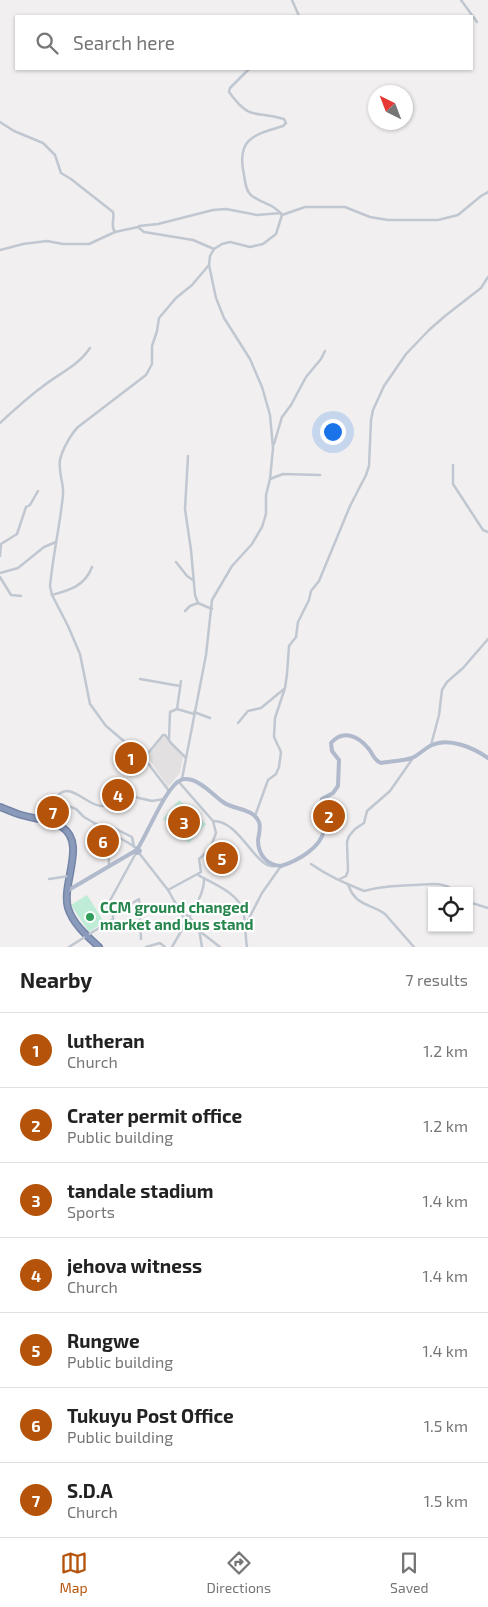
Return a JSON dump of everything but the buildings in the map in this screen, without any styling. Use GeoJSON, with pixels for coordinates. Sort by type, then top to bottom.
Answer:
{"type":"FeatureCollection","features":[{"type":"Feature","properties":{"kind":"highway"},"geometry":{"type":"LineString","coordinates":[[0,807],[56,824],[67,831],[73,842],[74,853],[67,891],[68,907],[78,926],[99,947]]}},
{"type":"Feature","properties":{"kind":"main road"},"geometry":{"type":"LineString","coordinates":[[67,891],[137,850],[164,799],[180,780],[194,780],[228,806],[252,813],[260,824],[258,842],[261,855],[274,866],[281,866],[306,854],[321,839],[325,816],[322,799],[333,793],[338,786],[339,760],[331,748],[331,743],[334,740],[346,734],[353,735],[367,746],[375,759],[381,763],[413,758],[431,745],[442,742],[474,749],[488,758]]}},
{"type":"Feature","properties":{"kind":"street"},"geometry":{"type":"LineString","coordinates":[[292,0],[299,15]]}},
{"type":"Feature","properties":{"kind":"street"},"geometry":{"type":"LineString","coordinates":[[461,0],[472,15]]}},
{"type":"Feature","properties":{"kind":"street"},"geometry":{"type":"LineString","coordinates":[[473,16],[477,22]]}},
{"type":"Feature","properties":{"kind":"street"},"geometry":{"type":"LineString","coordinates":[[248,70],[230,88],[229,92],[250,113],[258,116],[277,117],[284,119],[286,122],[283,126],[251,138],[241,154],[240,161],[252,197],[270,204],[281,214]]}},
{"type":"Feature","properties":{"kind":"street"},"geometry":{"type":"LineString","coordinates":[[0,122],[14,131],[38,140],[49,149],[55,155],[61,173],[113,212],[113,230],[115,232]]}},
{"type":"Feature","properties":{"kind":"street"},"geometry":{"type":"LineString","coordinates":[[0,250],[23,244],[47,241],[63,244],[89,244],[115,232],[226,209],[257,216],[281,214],[305,207],[346,207],[370,217],[388,220],[438,220],[458,215],[488,192]]}},
{"type":"Feature","properties":{"kind":"street"},"geometry":{"type":"LineString","coordinates":[[168,890],[201,872],[199,859],[209,850],[216,833],[213,821],[180,780],[206,655],[212,600],[232,566],[252,544],[262,527],[266,514],[266,495],[270,479],[273,448],[270,415],[262,387],[250,359],[222,312],[216,298],[209,265],[210,256],[214,249],[230,242],[250,247],[263,244],[276,234],[281,214]]}},
{"type":"Feature","properties":{"kind":"street"},"geometry":{"type":"LineString","coordinates":[[138,227],[144,232],[193,240],[214,249]]}},
{"type":"Feature","properties":{"kind":"street"},"geometry":{"type":"LineString","coordinates":[[169,791],[144,758],[106,726],[90,704],[80,654],[52,595],[50,586],[63,493],[60,460],[74,431],[146,374],[152,364],[152,346],[159,318],[209,265]]}},
{"type":"Feature","properties":{"kind":"street"},"geometry":{"type":"LineString","coordinates":[[255,816],[268,780],[276,774],[279,767],[282,752],[274,737],[275,718],[288,674],[289,646],[296,637],[298,622],[311,592],[319,581],[350,506],[366,475],[369,466],[373,410],[384,386],[406,354],[429,330],[481,288],[488,277]]}},
{"type":"Feature","properties":{"kind":"street"},"geometry":{"type":"LineString","coordinates":[[0,423],[43,386],[75,364],[90,348]]}},
{"type":"Feature","properties":{"kind":"street"},"geometry":{"type":"LineString","coordinates":[[273,448],[282,418],[306,377],[325,351]]}},
{"type":"Feature","properties":{"kind":"street"},"geometry":{"type":"LineString","coordinates":[[188,456],[185,509],[190,536],[193,580],[198,603]]}},
{"type":"Feature","properties":{"kind":"street"},"geometry":{"type":"LineString","coordinates":[[453,465],[453,484],[483,530],[488,532]]}},
{"type":"Feature","properties":{"kind":"street"},"geometry":{"type":"LineString","coordinates":[[270,479],[283,474],[320,475]]}},
{"type":"Feature","properties":{"kind":"street"},"geometry":{"type":"LineString","coordinates":[[0,556],[1,544],[17,534],[26,507],[30,505],[38,491]]}},
{"type":"Feature","properties":{"kind":"street"},"geometry":{"type":"LineString","coordinates":[[0,573],[18,568],[44,547],[56,542]]}},
{"type":"Feature","properties":{"kind":"street"},"geometry":{"type":"LineString","coordinates":[[176,562],[193,580]]}},
{"type":"Feature","properties":{"kind":"street"},"geometry":{"type":"LineString","coordinates":[[52,595],[79,586],[88,577],[92,567]]}},
{"type":"Feature","properties":{"kind":"street"},"geometry":{"type":"LineString","coordinates":[[0,578],[11,595],[21,596]]}},
{"type":"Feature","properties":{"kind":"street"},"geometry":{"type":"LineString","coordinates":[[185,612],[190,606],[198,603],[212,610]]}},
{"type":"Feature","properties":{"kind":"street"},"geometry":{"type":"LineString","coordinates":[[431,745],[439,715],[442,690],[464,668],[488,639]]}},
{"type":"Feature","properties":{"kind":"street"},"geometry":{"type":"LineString","coordinates":[[140,679],[180,686]]}},
{"type":"Feature","properties":{"kind":"street"},"geometry":{"type":"LineString","coordinates":[[177,709],[181,680]]}},
{"type":"Feature","properties":{"kind":"street"},"geometry":{"type":"LineString","coordinates":[[238,723],[248,712],[261,708],[285,688]]}},
{"type":"Feature","properties":{"kind":"street"},"geometry":{"type":"LineString","coordinates":[[169,740],[170,712],[177,709],[210,718]]}},
{"type":"Feature","properties":{"kind":"street"},"geometry":{"type":"LineString","coordinates":[[144,758],[163,735],[186,758]]}},
{"type":"Feature","properties":{"kind":"street"},"geometry":{"type":"LineString","coordinates":[[340,880],[346,876],[348,871],[347,842],[350,836],[359,825],[364,823],[367,811],[390,791],[413,758]]}},
{"type":"Feature","properties":{"kind":"street"},"geometry":{"type":"LineString","coordinates":[[46,821],[50,808],[58,794],[68,791],[96,805],[102,806],[116,802],[126,795],[152,800],[164,799]]}},
{"type":"Feature","properties":{"kind":"street"},"geometry":{"type":"LineString","coordinates":[[56,824],[62,808],[66,804],[137,850]]}},
{"type":"Feature","properties":{"kind":"street"},"geometry":{"type":"LineString","coordinates":[[0,811],[7,810]]}},
{"type":"Feature","properties":{"kind":"street"},"geometry":{"type":"LineString","coordinates":[[213,821],[218,821],[239,834],[259,858],[267,865],[274,866]]}},
{"type":"Feature","properties":{"kind":"street"},"geometry":{"type":"LineString","coordinates":[[109,866],[108,832],[112,827],[130,835],[137,850],[168,890],[181,911],[185,920],[183,928],[173,946]]}},
{"type":"Feature","properties":{"kind":"street"},"geometry":{"type":"LineString","coordinates":[[113,915],[107,906],[137,850]]}},
{"type":"Feature","properties":{"kind":"street"},"geometry":{"type":"LineString","coordinates":[[311,864],[332,878],[364,891],[382,886],[430,883],[447,887]]}},
{"type":"Feature","properties":{"kind":"street"},"geometry":{"type":"LineString","coordinates":[[245,926],[262,893],[281,866]]}},
{"type":"Feature","properties":{"kind":"street"},"geometry":{"type":"LineString","coordinates":[[198,875],[222,888],[239,904],[243,911],[247,947]]}},
{"type":"Feature","properties":{"kind":"street"},"geometry":{"type":"LineString","coordinates":[[49,879],[69,876]]}},
{"type":"Feature","properties":{"kind":"street"},"geometry":{"type":"LineString","coordinates":[[190,918],[201,895],[204,879]]}},
{"type":"Feature","properties":{"kind":"street"},"geometry":{"type":"LineString","coordinates":[[348,884],[353,896],[364,905],[385,914],[414,947]]}},
{"type":"Feature","properties":{"kind":"street"},"geometry":{"type":"LineString","coordinates":[[69,947],[113,919],[113,915],[139,899],[141,938]]}},
{"type":"Feature","properties":{"kind":"street"},"geometry":{"type":"LineString","coordinates":[[473,903],[488,908]]}},
{"type":"Feature","properties":{"kind":"street"},"geometry":{"type":"LineString","coordinates":[[181,911],[190,918],[202,933],[220,947]]}},
{"type":"Feature","properties":{"kind":"street"},"geometry":{"type":"LineString","coordinates":[[199,928],[202,947]]}},
{"type":"Feature","properties":{"kind":"street"},"geometry":{"type":"LineString","coordinates":[[146,947],[160,943],[165,947]]}},
{"type":"Feature","properties":{"kind":"shaded area"},"geometry":{"type":"Polygon","coordinates":[[[163,736],[183,757],[180,773],[168,787],[147,756],[163,736]]]}},
{"type":"Feature","properties":{"kind":"green space"},"geometry":{"type":"Polygon","coordinates":[[[179,800],[206,824],[189,843],[163,819],[179,800]]]}},
{"type":"Feature","properties":{"kind":"green space","name":"CCM ground changed market and bus stand"},"geometry":{"type":"Polygon","coordinates":[[[87,895],[104,922],[89,932],[71,905],[87,895]]]}},
{"type":"Feature","properties":{"kind":"place","name":"lutheran"},"geometry":{"type":"Point","coordinates":[131,758]}},
{"type":"Feature","properties":{"kind":"place","name":"jehova witness"},"geometry":{"type":"Point","coordinates":[118,795]}},
{"type":"Feature","properties":{"kind":"place","name":"S.D.A"},"geometry":{"type":"Point","coordinates":[53,812]}},
{"type":"Feature","properties":{"kind":"place","name":"Crater permit office"},"geometry":{"type":"Point","coordinates":[329,816]}},
{"type":"Feature","properties":{"kind":"place","name":"tandale stadium"},"geometry":{"type":"Point","coordinates":[184,822]}},
{"type":"Feature","properties":{"kind":"place","name":"Tukuyu Post Office"},"geometry":{"type":"Point","coordinates":[103,841]}},
{"type":"Feature","properties":{"kind":"place","name":"Rungwe"},"geometry":{"type":"Point","coordinates":[222,858]}},
{"type":"Feature","properties":{"kind":"place","name":"CCM ground changed market and bus stand"},"geometry":{"type":"Point","coordinates":[90,917]}}]}
